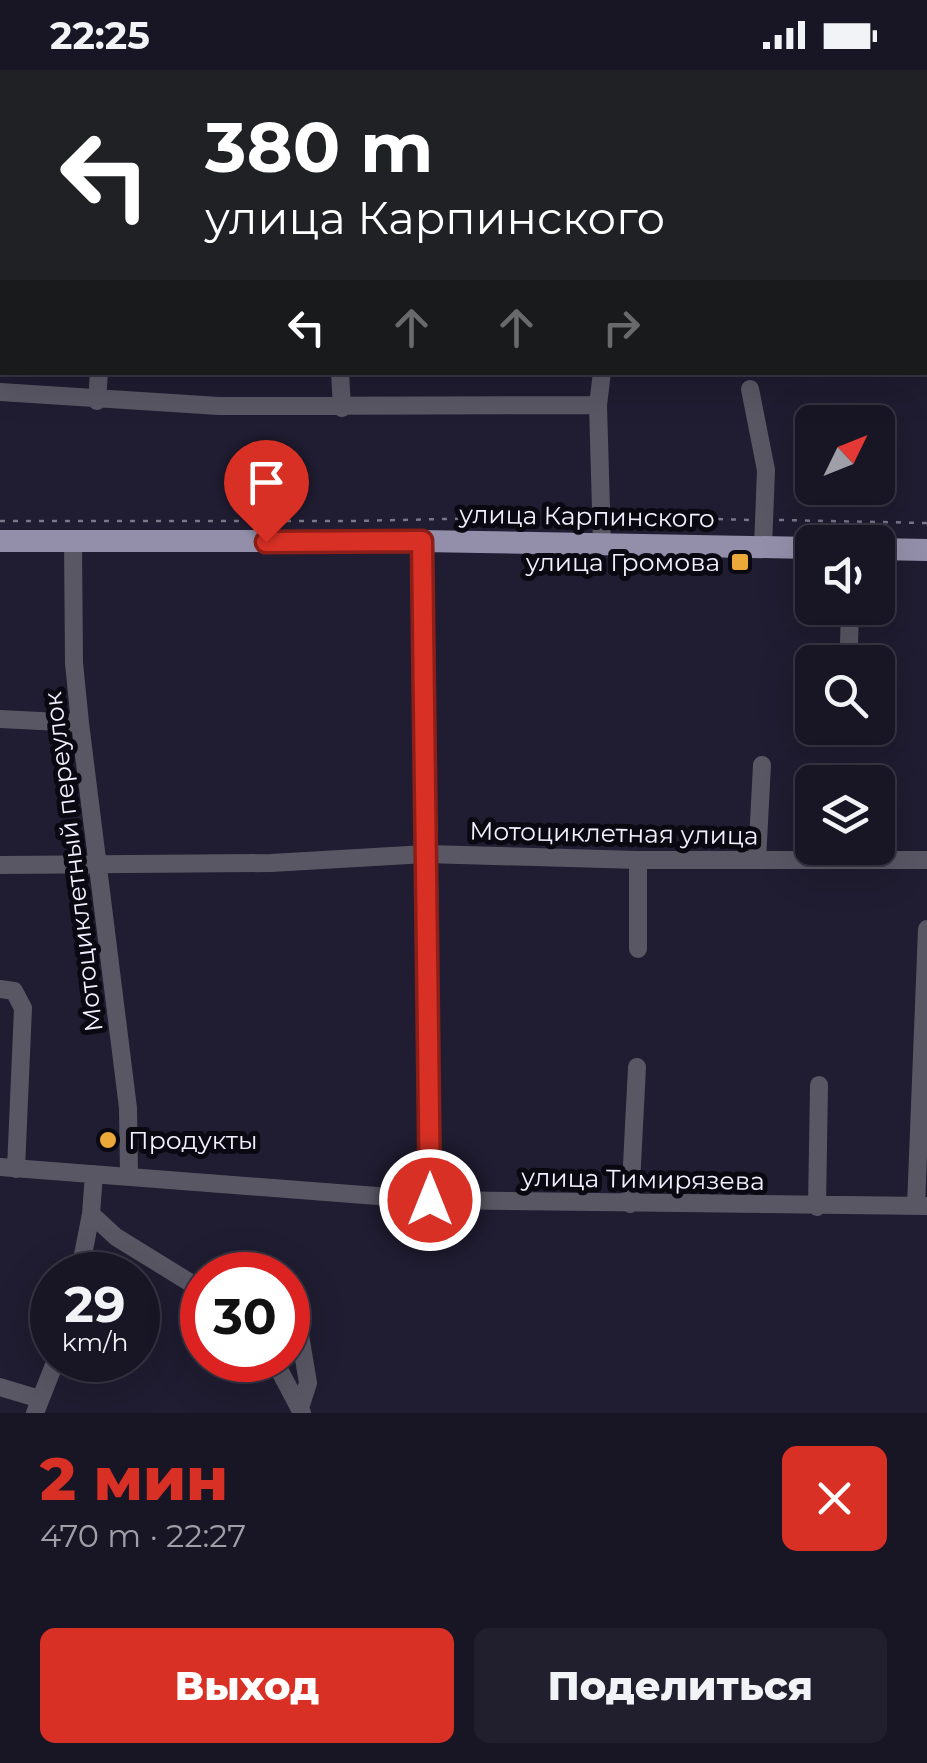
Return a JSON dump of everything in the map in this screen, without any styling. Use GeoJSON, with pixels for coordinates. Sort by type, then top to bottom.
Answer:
{"type":"FeatureCollection","features":[{"type":"Feature","properties":{"kind":"main road","name":"улица Карпинского"},"geometry":{"type":"LineString","coordinates":[[0,541],[422,541],[795,548]]}},
{"type":"Feature","properties":{"kind":"main road"},"geometry":{"type":"LineString","coordinates":[[895,549],[927,550]]}},
{"type":"Feature","properties":{"kind":"street"},"geometry":{"type":"LineString","coordinates":[[97,401],[99,375]]}},
{"type":"Feature","properties":{"kind":"street"},"geometry":{"type":"LineString","coordinates":[[340,375],[342,408]]}},
{"type":"Feature","properties":{"kind":"street"},"geometry":{"type":"LineString","coordinates":[[602,375],[598,405],[602,544]]}},
{"type":"Feature","properties":{"kind":"street"},"geometry":{"type":"LineString","coordinates":[[750,389],[766,470],[763,547]]}},
{"type":"Feature","properties":{"kind":"street"},"geometry":{"type":"LineString","coordinates":[[0,392],[97,401],[342,408],[598,405]]}},
{"type":"Feature","properties":{"kind":"street"},"geometry":{"type":"LineString","coordinates":[[422,541],[430,1200]]}},
{"type":"Feature","properties":{"kind":"street","name":"Мотоциклетный переулок"},"geometry":{"type":"LineString","coordinates":[[72,542],[74,663],[128,1108],[128,1176]]}},
{"type":"Feature","properties":{"kind":"street"},"geometry":{"type":"LineString","coordinates":[[849,644],[850,625]]}},
{"type":"Feature","properties":{"kind":"street"},"geometry":{"type":"LineString","coordinates":[[0,719],[80,723]]}},
{"type":"Feature","properties":{"kind":"street"},"geometry":{"type":"LineString","coordinates":[[757,860],[762,765]]}},
{"type":"Feature","properties":{"kind":"street","name":"Мотоциклетная улица"},"geometry":{"type":"LineString","coordinates":[[0,865],[271,863],[426,854],[638,860],[927,860]]}},
{"type":"Feature","properties":{"kind":"street"},"geometry":{"type":"LineString","coordinates":[[638,860],[638,949]]}},
{"type":"Feature","properties":{"kind":"street"},"geometry":{"type":"LineString","coordinates":[[921,1206],[927,930]]}},
{"type":"Feature","properties":{"kind":"street"},"geometry":{"type":"LineString","coordinates":[[0,990],[14,990],[23,1008],[8,1168]]}},
{"type":"Feature","properties":{"kind":"street"},"geometry":{"type":"LineString","coordinates":[[630,1204],[637,1067]]}},
{"type":"Feature","properties":{"kind":"street"},"geometry":{"type":"LineString","coordinates":[[817,1207],[819,1085]]}},
{"type":"Feature","properties":{"kind":"street","name":"улица Тимирязева"},"geometry":{"type":"LineString","coordinates":[[8,1168],[430,1200],[921,1206]]}},
{"type":"Feature","properties":{"kind":"street"},"geometry":{"type":"LineString","coordinates":[[83,1252],[94,1174]]}},
{"type":"Feature","properties":{"kind":"street"},"geometry":{"type":"LineString","coordinates":[[90,1214],[116,1238],[180,1277]]}},
{"type":"Feature","properties":{"kind":"street"},"geometry":{"type":"LineString","coordinates":[[0,1387],[38,1406],[47,1382]]}},
{"type":"Feature","properties":{"kind":"street"},"geometry":{"type":"LineString","coordinates":[[286,1382],[301,1410]]}},
{"type":"Feature","properties":{"kind":"street"},"geometry":{"type":"LineString","coordinates":[[301,1410],[308,1382]]}},
{"type":"Feature","properties":{"kind":"path"},"geometry":{"type":"LineString","coordinates":[[0,521],[352,521],[601,515]]}},
{"type":"Feature","properties":{"kind":"place","name":"улица Громова"},"geometry":{"type":"Point","coordinates":[740,562]}},
{"type":"Feature","properties":{"kind":"place","name":"Продукты"},"geometry":{"type":"Point","coordinates":[108,1140]}},
{"type":"Feature","properties":{"kind":"route"},"geometry":{"type":"LineString","coordinates":[[266,542],[422,541],[430,1200]]}}]}
